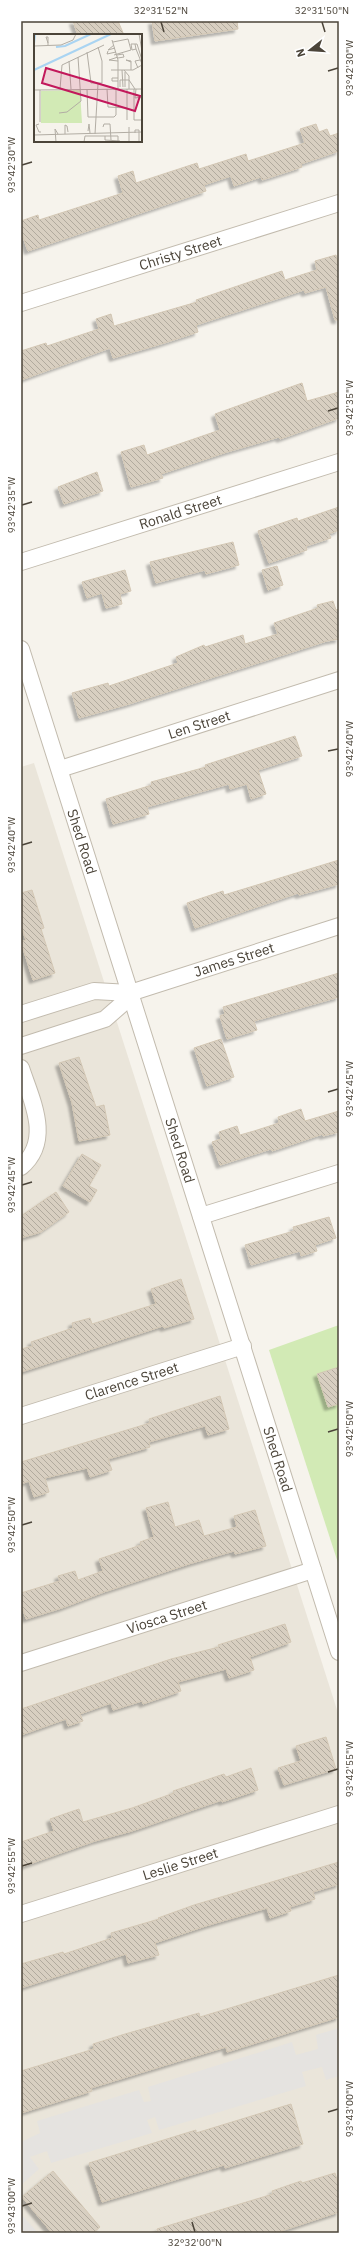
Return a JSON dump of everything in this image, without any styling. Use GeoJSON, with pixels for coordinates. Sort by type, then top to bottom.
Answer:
{"type":"FeatureCollection","features":[{"type":"Feature","properties":{"kind":"street","name":"Christy Street"},"geometry":{"type":"LineString","coordinates":[[21,303],[339,203]]}},
{"type":"Feature","properties":{"kind":"street","name":"Ronald Street"},"geometry":{"type":"LineString","coordinates":[[21,562],[339,462]]}},
{"type":"Feature","properties":{"kind":"street","name":"Shed Road"},"geometry":{"type":"LineString","coordinates":[[21,649],[339,1652]]}},
{"type":"Feature","properties":{"kind":"street","name":"Len Street"},"geometry":{"type":"LineString","coordinates":[[60,769],[339,680]]}},
{"type":"Feature","properties":{"kind":"street","name":"James Street"},"geometry":{"type":"LineString","coordinates":[[21,1014],[94,991],[130,993],[339,926]]}},
{"type":"Feature","properties":{"kind":"street"},"geometry":{"type":"LineString","coordinates":[[21,1046],[105,1019],[121,1005],[130,993]]}},
{"type":"Feature","properties":{"kind":"street"},"geometry":{"type":"LineString","coordinates":[[21,1068],[39,1131],[35,1148],[21,1167]]}},
{"type":"Feature","properties":{"kind":"street"},"geometry":{"type":"LineString","coordinates":[[201,1216],[339,1173]]}},
{"type":"Feature","properties":{"kind":"street","name":"Clarence Street"},"geometry":{"type":"LineString","coordinates":[[21,1416],[243,1346]]}},
{"type":"Feature","properties":{"kind":"street","name":"Viosca Street"},"geometry":{"type":"LineString","coordinates":[[21,1663],[313,1570]]}},
{"type":"Feature","properties":{"kind":"street","name":"Leslie Street"},"geometry":{"type":"LineString","coordinates":[[21,1914],[339,1814]]}},
{"type":"Feature","properties":{"kind":"shaded area"},"geometry":{"type":"Polygon","coordinates":[[[34,763],[339,1716],[339,2233],[21,2233],[21,767],[34,763]]]}},
{"type":"Feature","properties":{"kind":"shaded area"},"geometry":{"type":"Polygon","coordinates":[[[339,2028],[339,2076],[326,2080],[322,2067],[302,2072],[306,2086],[159,2130],[155,2117],[147,2120],[152,2133],[51,2163],[47,2151],[30,2157],[39,2169],[21,2185],[21,2142],[40,2133],[37,2121],[139,2090],[144,2102],[151,2101],[148,2087],[292,2042],[296,2055],[318,2049],[316,2035],[339,2028]]]}},
{"type":"Feature","properties":{"kind":"shaded area"},"geometry":{"type":"Polygon","coordinates":[[[21,2214],[38,2233],[21,2233],[21,2214]]]}},
{"type":"Feature","properties":{"kind":"green space"},"geometry":{"type":"Polygon","coordinates":[[[339,1325],[339,1566],[269,1350],[339,1325]]]}},
{"type":"Feature","properties":{"kind":"building"},"geometry":{"type":"Polygon","coordinates":[[[73,21],[118,21],[124,34],[78,34],[73,21]]]}},
{"type":"Feature","properties":{"kind":"building"},"geometry":{"type":"Polygon","coordinates":[[[152,21],[237,21],[238,29],[155,41],[152,21]]]}},
{"type":"Feature","properties":{"kind":"building"},"geometry":{"type":"Polygon","coordinates":[[[316,124],[319,132],[327,129],[330,136],[339,133],[339,151],[301,164],[302,167],[262,180],[261,177],[234,186],[231,176],[204,185],[206,191],[28,251],[21,231],[21,221],[38,215],[39,220],[123,193],[118,176],[133,171],[136,183],[197,163],[199,169],[246,154],[248,161],[305,143],[300,129],[316,124]]]}},
{"type":"Feature","properties":{"kind":"building"},"geometry":{"type":"Polygon","coordinates":[[[336,255],[339,267],[339,320],[335,320],[326,287],[305,293],[304,290],[196,325],[198,332],[161,344],[113,358],[110,348],[21,380],[21,351],[46,343],[47,346],[99,329],[96,319],[111,314],[114,326],[197,302],[196,300],[282,271],[285,280],[317,270],[315,261],[336,255]]]}},
{"type":"Feature","properties":{"kind":"building"},"geometry":{"type":"Polygon","coordinates":[[[302,383],[307,401],[339,392],[339,418],[280,439],[279,437],[227,452],[161,474],[163,478],[131,487],[121,452],[144,445],[147,455],[220,430],[215,414],[302,383]]]}},
{"type":"Feature","properties":{"kind":"building"},"geometry":{"type":"Polygon","coordinates":[[[97,472],[103,491],[64,504],[58,487],[97,472]]]}},
{"type":"Feature","properties":{"kind":"building"},"geometry":{"type":"Polygon","coordinates":[[[339,507],[339,530],[329,534],[331,538],[306,546],[307,550],[269,563],[258,531],[297,518],[298,521],[339,507]]]}},
{"type":"Feature","properties":{"kind":"building"},"geometry":{"type":"Polygon","coordinates":[[[233,542],[239,565],[206,574],[205,570],[156,583],[150,562],[233,542]]]}},
{"type":"Feature","properties":{"kind":"building"},"geometry":{"type":"Polygon","coordinates":[[[277,566],[283,585],[268,590],[262,570],[277,566]]]}},
{"type":"Feature","properties":{"kind":"building"},"geometry":{"type":"Polygon","coordinates":[[[125,570],[131,591],[120,594],[122,604],[106,608],[102,593],[87,598],[82,582],[125,570]]]}},
{"type":"Feature","properties":{"kind":"building"},"geometry":{"type":"Polygon","coordinates":[[[333,601],[336,610],[339,609],[339,639],[327,641],[129,704],[79,718],[72,693],[108,683],[109,686],[178,663],[176,657],[204,645],[205,647],[243,635],[245,644],[278,634],[274,623],[318,608],[317,605],[333,601]]]}},
{"type":"Feature","properties":{"kind":"building"},"geometry":{"type":"Polygon","coordinates":[[[295,736],[302,756],[258,770],[266,794],[251,799],[247,784],[230,789],[229,784],[147,807],[149,814],[113,824],[106,799],[152,785],[151,782],[206,767],[205,765],[295,736]]]}},
{"type":"Feature","properties":{"kind":"building"},"geometry":{"type":"Polygon","coordinates":[[[339,860],[339,884],[299,895],[298,893],[195,928],[187,903],[223,891],[224,895],[339,860]]]}},
{"type":"Feature","properties":{"kind":"building"},"geometry":{"type":"Polygon","coordinates":[[[32,890],[44,928],[41,929],[55,973],[33,980],[21,942],[26,940],[21,926],[21,893],[32,890]]]}},
{"type":"Feature","properties":{"kind":"building"},"geometry":{"type":"Polygon","coordinates":[[[339,973],[339,997],[254,1021],[257,1030],[227,1039],[220,1016],[225,1014],[223,1007],[339,973]]]}},
{"type":"Feature","properties":{"kind":"building"},"geometry":{"type":"Polygon","coordinates":[[[221,1039],[234,1077],[207,1086],[194,1048],[221,1039]]]}},
{"type":"Feature","properties":{"kind":"building"},"geometry":{"type":"Polygon","coordinates":[[[79,1057],[96,1107],[104,1105],[110,1135],[79,1141],[72,1103],[59,1063],[79,1057]]]}},
{"type":"Feature","properties":{"kind":"building"},"geometry":{"type":"Polygon","coordinates":[[[301,1109],[305,1121],[339,1111],[339,1132],[323,1136],[323,1134],[272,1151],[271,1149],[220,1165],[212,1142],[221,1139],[219,1132],[237,1126],[240,1135],[279,1123],[278,1117],[301,1109]]]}},
{"type":"Feature","properties":{"kind":"building"},"geometry":{"type":"Polygon","coordinates":[[[82,1154],[101,1165],[89,1186],[97,1190],[90,1202],[63,1186],[82,1154]]]}},
{"type":"Feature","properties":{"kind":"building"},"geometry":{"type":"Polygon","coordinates":[[[56,1192],[69,1212],[41,1232],[21,1238],[21,1216],[56,1192]]]}},
{"type":"Feature","properties":{"kind":"building"},"geometry":{"type":"Polygon","coordinates":[[[329,1217],[336,1238],[315,1245],[317,1251],[301,1256],[300,1251],[251,1265],[245,1245],[294,1231],[293,1227],[329,1217]]]}},
{"type":"Feature","properties":{"kind":"building"},"geometry":{"type":"Polygon","coordinates":[[[181,1279],[194,1319],[164,1328],[163,1326],[21,1372],[21,1349],[33,1346],[31,1342],[73,1328],[72,1323],[90,1318],[92,1324],[156,1304],[151,1289],[181,1279]]]}},
{"type":"Feature","properties":{"kind":"building"},"geometry":{"type":"Polygon","coordinates":[[[339,1367],[339,1404],[328,1407],[317,1374],[339,1367]]]}},
{"type":"Feature","properties":{"kind":"building"},"geometry":{"type":"Polygon","coordinates":[[[220,1396],[229,1429],[208,1435],[205,1426],[149,1442],[150,1447],[108,1459],[112,1470],[90,1477],[87,1468],[45,1478],[49,1492],[34,1497],[29,1481],[21,1484],[21,1462],[150,1423],[149,1419],[220,1396]]]}},
{"type":"Feature","properties":{"kind":"building"},"geometry":{"type":"Polygon","coordinates":[[[168,1502],[175,1527],[199,1520],[204,1536],[237,1527],[234,1516],[255,1510],[266,1546],[235,1554],[234,1551],[192,1563],[26,1619],[21,1603],[21,1593],[60,1581],[58,1576],[75,1571],[78,1580],[103,1571],[99,1559],[141,1545],[140,1542],[154,1537],[146,1508],[168,1502]]]}},
{"type":"Feature","properties":{"kind":"building"},"geometry":{"type":"Polygon","coordinates":[[[285,1624],[291,1642],[250,1657],[254,1670],[229,1678],[226,1669],[178,1682],[181,1691],[143,1704],[142,1701],[113,1710],[111,1703],[80,1714],[83,1721],[68,1726],[66,1719],[21,1735],[21,1709],[171,1659],[219,1647],[218,1645],[285,1624]]]}},
{"type":"Feature","properties":{"kind":"building"},"geometry":{"type":"Polygon","coordinates":[[[326,1737],[336,1769],[284,1785],[278,1768],[301,1761],[296,1746],[326,1737]]]}},
{"type":"Feature","properties":{"kind":"building"},"geometry":{"type":"Polygon","coordinates":[[[251,1768],[258,1790],[222,1802],[222,1800],[132,1831],[95,1841],[21,1867],[21,1842],[54,1831],[50,1819],[79,1809],[83,1822],[132,1808],[174,1793],[173,1791],[224,1774],[226,1777],[251,1768]]]}},
{"type":"Feature","properties":{"kind":"building"},"geometry":{"type":"Polygon","coordinates":[[[339,1862],[339,1884],[313,1892],[315,1899],[290,1907],[291,1911],[270,1918],[267,1908],[155,1943],[159,1955],[128,1963],[126,1954],[21,1988],[21,1964],[63,1952],[64,1954],[112,1938],[111,1933],[159,1919],[158,1918],[194,1905],[339,1862]]]}},
{"type":"Feature","properties":{"kind":"building"},"geometry":{"type":"Polygon","coordinates":[[[339,1975],[339,2017],[227,2052],[226,2047],[179,2061],[91,2088],[92,2091],[21,2113],[21,2071],[94,2049],[93,2044],[125,2034],[199,2013],[200,2017],[339,1975]]]}},
{"type":"Feature","properties":{"kind":"building"},"geometry":{"type":"Polygon","coordinates":[[[291,2104],[303,2144],[225,2168],[224,2165],[102,2202],[89,2163],[196,2130],[196,2133],[291,2104]]]}},
{"type":"Feature","properties":{"kind":"building"},"geometry":{"type":"Polygon","coordinates":[[[53,2171],[100,2227],[93,2233],[52,2233],[22,2197],[53,2171]]]}},
{"type":"Feature","properties":{"kind":"building"},"geometry":{"type":"Polygon","coordinates":[[[335,2173],[339,2186],[339,2212],[275,2233],[158,2233],[157,2229],[273,2194],[272,2191],[301,2181],[302,2183],[335,2173]]]}}]}
